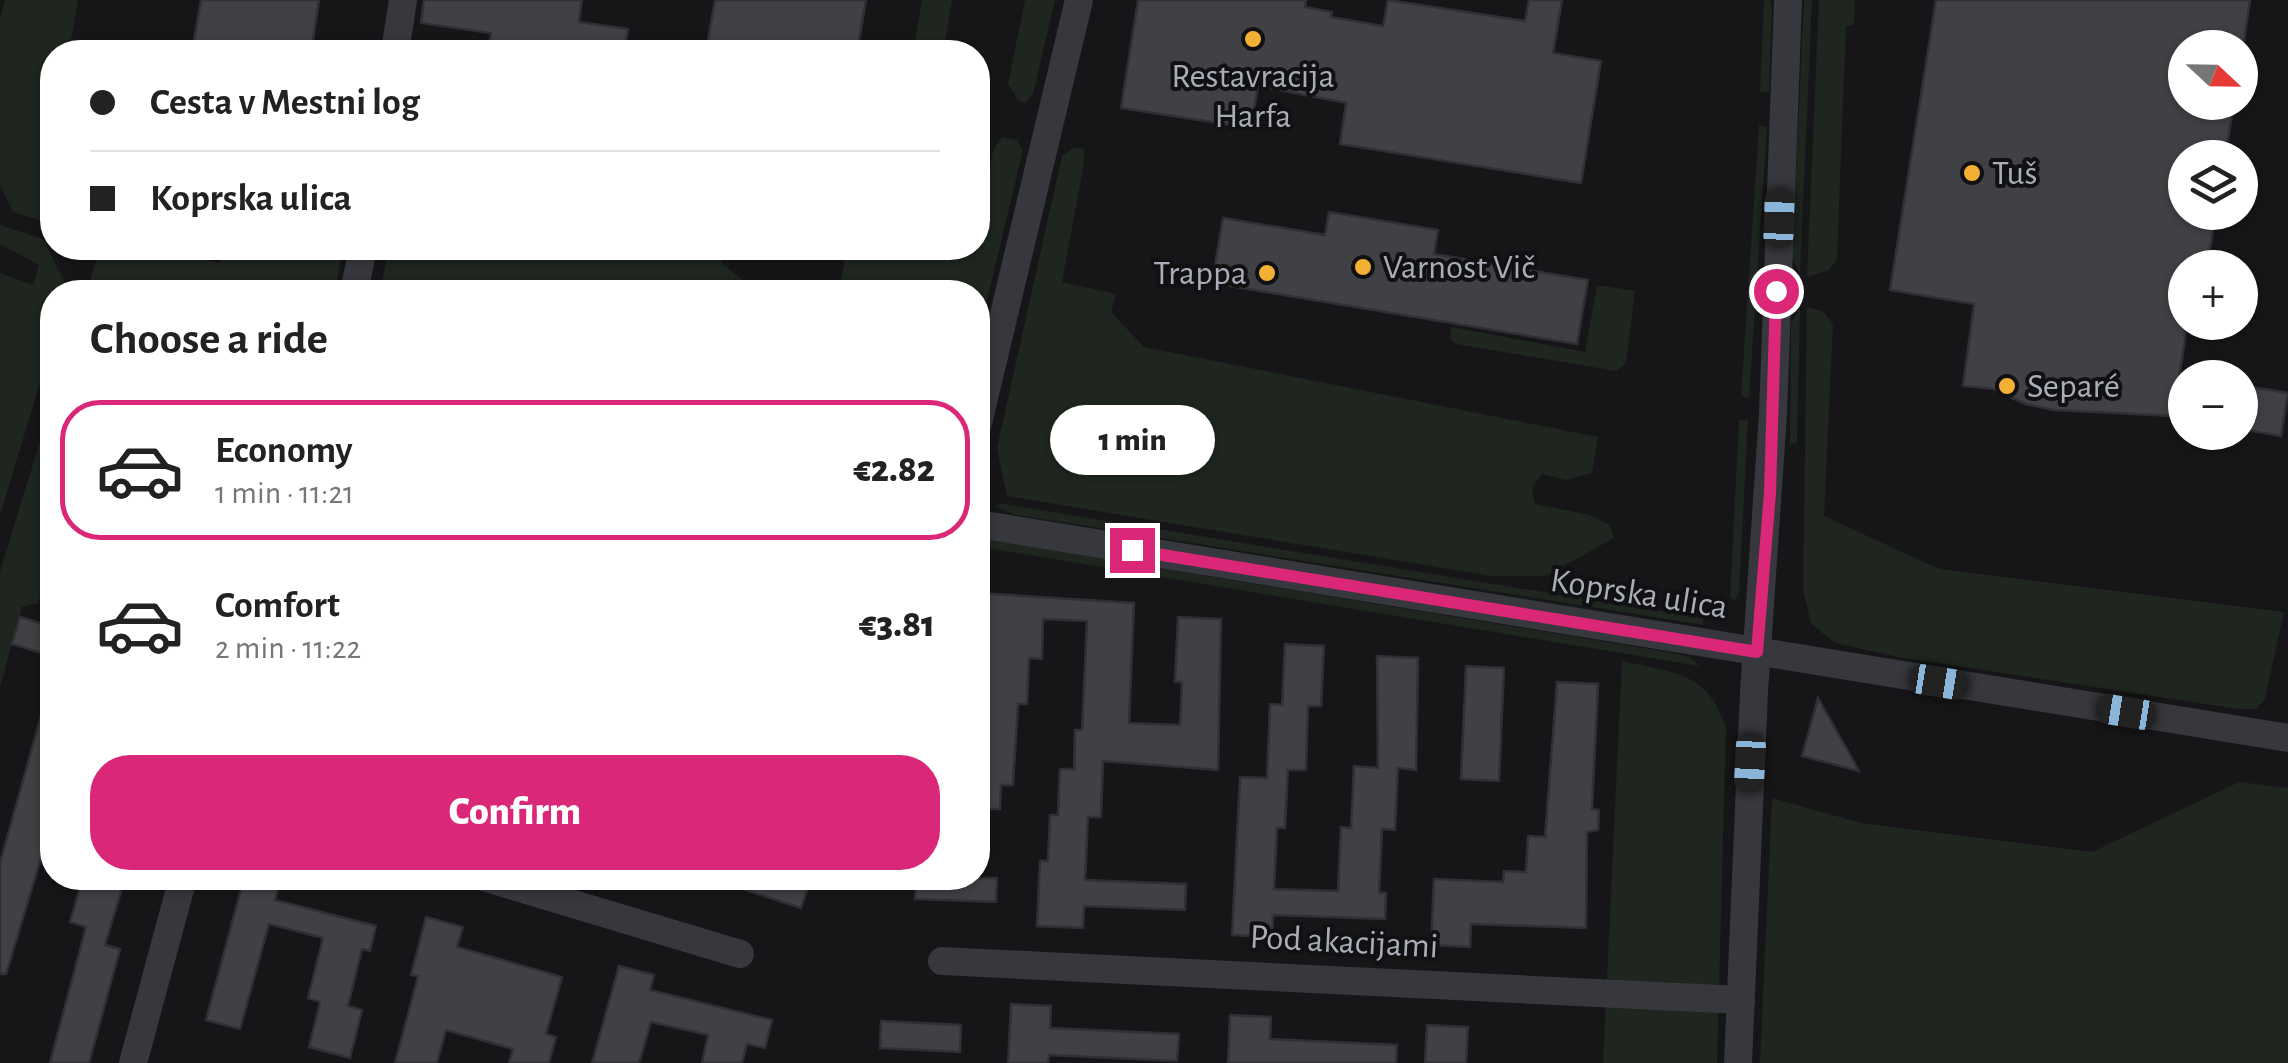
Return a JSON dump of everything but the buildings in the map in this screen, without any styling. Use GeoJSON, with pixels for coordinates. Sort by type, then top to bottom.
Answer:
{"type":"FeatureCollection","features":[{"type":"Feature","properties":{"kind":"street"},"geometry":{"type":"LineString","coordinates":[[397,40],[403,0]]}},
{"type":"Feature","properties":{"kind":"street"},"geometry":{"type":"LineString","coordinates":[[990,372],[1079,0]]}},
{"type":"Feature","properties":{"kind":"street"},"geometry":{"type":"LineString","coordinates":[[1738,1063],[1757,652],[1770,493],[1788,0]]}},
{"type":"Feature","properties":{"kind":"street","name":"Koprska ulica"},"geometry":{"type":"LineString","coordinates":[[990,526],[2288,738]]}},
{"type":"Feature","properties":{"kind":"street"},"geometry":{"type":"LineString","coordinates":[[133,1063],[180,890]]}},
{"type":"Feature","properties":{"kind":"street"},"geometry":{"type":"LineString","coordinates":[[527,890],[740,954]]}},
{"type":"Feature","properties":{"kind":"street","name":"Pod akacijami"},"geometry":{"type":"LineString","coordinates":[[942,961],[1741,1000]]}},
{"type":"Feature","properties":{"kind":"shaded area"},"geometry":{"type":"Polygon","coordinates":[[[5,0],[78,0],[71,40],[40,40],[40,220],[13,212],[0,185],[0,19],[5,0]]]}},
{"type":"Feature","properties":{"kind":"shaded area"},"geometry":{"type":"Polygon","coordinates":[[[922,0],[952,0],[945,40],[915,40],[922,0]]]}},
{"type":"Feature","properties":{"kind":"shaded area"},"geometry":{"type":"Polygon","coordinates":[[[1025,0],[1055,0],[1033,94],[1025,103],[1018,100],[1008,84],[1025,0]]]}},
{"type":"Feature","properties":{"kind":"shaded area"},"geometry":{"type":"Polygon","coordinates":[[[1764,0],[1770,0],[1772,11],[1769,92],[1760,92],[1764,0]]]}},
{"type":"Feature","properties":{"kind":"shaded area"},"geometry":{"type":"Polygon","coordinates":[[[1804,0],[1812,0],[1800,273],[1792,258],[1804,0]]]}},
{"type":"Feature","properties":{"kind":"shaded area"},"geometry":{"type":"Polygon","coordinates":[[[1819,0],[1855,0],[1854,25],[1846,26],[1837,259],[1829,270],[1807,277],[1819,0]]]}},
{"type":"Feature","properties":{"kind":"shaded area"},"geometry":{"type":"Polygon","coordinates":[[[1759,125],[1767,127],[1749,398],[1741,396],[1759,125]]]}},
{"type":"Feature","properties":{"kind":"shaded area"},"geometry":{"type":"Polygon","coordinates":[[[1002,137],[1017,140],[1023,150],[990,288],[990,280],[841,280],[845,260],[990,260],[993,150],[1002,137]]]}},
{"type":"Feature","properties":{"kind":"shaded area"},"geometry":{"type":"Polygon","coordinates":[[[1074,147],[1084,149],[1084,163],[1062,282],[1116,294],[1111,312],[1144,347],[1598,437],[1592,473],[1566,480],[1542,474],[1532,488],[1535,504],[1590,515],[1610,525],[1614,538],[1546,576],[1491,576],[1007,496],[997,448],[1062,156],[1074,147]]]}},
{"type":"Feature","properties":{"kind":"shaded area"},"geometry":{"type":"Polygon","coordinates":[[[0,225],[40,238],[40,260],[54,260],[64,280],[40,280],[40,383],[0,515],[0,273],[33,285],[39,265],[0,244],[0,225]]]}},
{"type":"Feature","properties":{"kind":"shaded area"},"geometry":{"type":"Polygon","coordinates":[[[96,260],[340,260],[338,280],[90,280],[96,260]]]}},
{"type":"Feature","properties":{"kind":"shaded area"},"geometry":{"type":"Polygon","coordinates":[[[387,260],[721,260],[743,280],[382,280],[387,260]]]}},
{"type":"Feature","properties":{"kind":"shaded area"},"geometry":{"type":"Polygon","coordinates":[[[1597,285],[1635,291],[1626,363],[1616,371],[1456,344],[1450,339],[1451,327],[1585,352],[1597,285]]]}},
{"type":"Feature","properties":{"kind":"shaded area"},"geometry":{"type":"Polygon","coordinates":[[[1807,307],[1824,312],[1833,324],[1824,516],[1939,569],[2284,612],[2265,699],[2256,709],[2238,709],[1898,657],[1835,643],[1811,624],[1803,589],[1807,307]]]}},
{"type":"Feature","properties":{"kind":"shaded area"},"geometry":{"type":"Polygon","coordinates":[[[1800,308],[1797,443],[1790,444],[1791,323],[1800,308]]]}},
{"type":"Feature","properties":{"kind":"shaded area"},"geometry":{"type":"Polygon","coordinates":[[[1748,419],[1739,592],[1735,601],[1730,597],[1739,420],[1748,419]]]}},
{"type":"Feature","properties":{"kind":"shaded area"},"geometry":{"type":"Polygon","coordinates":[[[40,441],[40,597],[38,603],[22,607],[0,687],[0,572],[40,441]]]}},
{"type":"Feature","properties":{"kind":"shaded area"},"geometry":{"type":"Polygon","coordinates":[[[994,505],[1703,618],[1703,625],[1012,514],[994,505]]]}},
{"type":"Feature","properties":{"kind":"shaded area"},"geometry":{"type":"Polygon","coordinates":[[[990,540],[1667,652],[1690,657],[1699,666],[990,548],[990,540]]]}},
{"type":"Feature","properties":{"kind":"shaded area"},"geometry":{"type":"Polygon","coordinates":[[[1622,661],[1673,672],[1699,685],[1718,709],[1726,728],[1717,1063],[1603,1063],[1622,661]]]}},
{"type":"Feature","properties":{"kind":"shaded area"},"geometry":{"type":"Polygon","coordinates":[[[2239,782],[2288,788],[2288,1063],[1760,1063],[1772,798],[1861,823],[2092,852],[2239,782]]]}},
{"type":"Feature","properties":{"kind":"place","name":"Restavracija Harfa"},"geometry":{"type":"Point","coordinates":[1253,39]}},
{"type":"Feature","properties":{"kind":"place","name":"Tuš"},"geometry":{"type":"Point","coordinates":[1972,173]}},
{"type":"Feature","properties":{"kind":"place","name":"Varnost Vič"},"geometry":{"type":"Point","coordinates":[1363,267]}},
{"type":"Feature","properties":{"kind":"place","name":"Trappa"},"geometry":{"type":"Point","coordinates":[1267,273]}},
{"type":"Feature","properties":{"kind":"place","name":"Separé"},"geometry":{"type":"Point","coordinates":[2007,386]}},
{"type":"Feature","properties":{"kind":"route"},"geometry":{"type":"LineString","coordinates":[[1132,550],[1757,652],[1770,493],[1776,291]]}}]}
